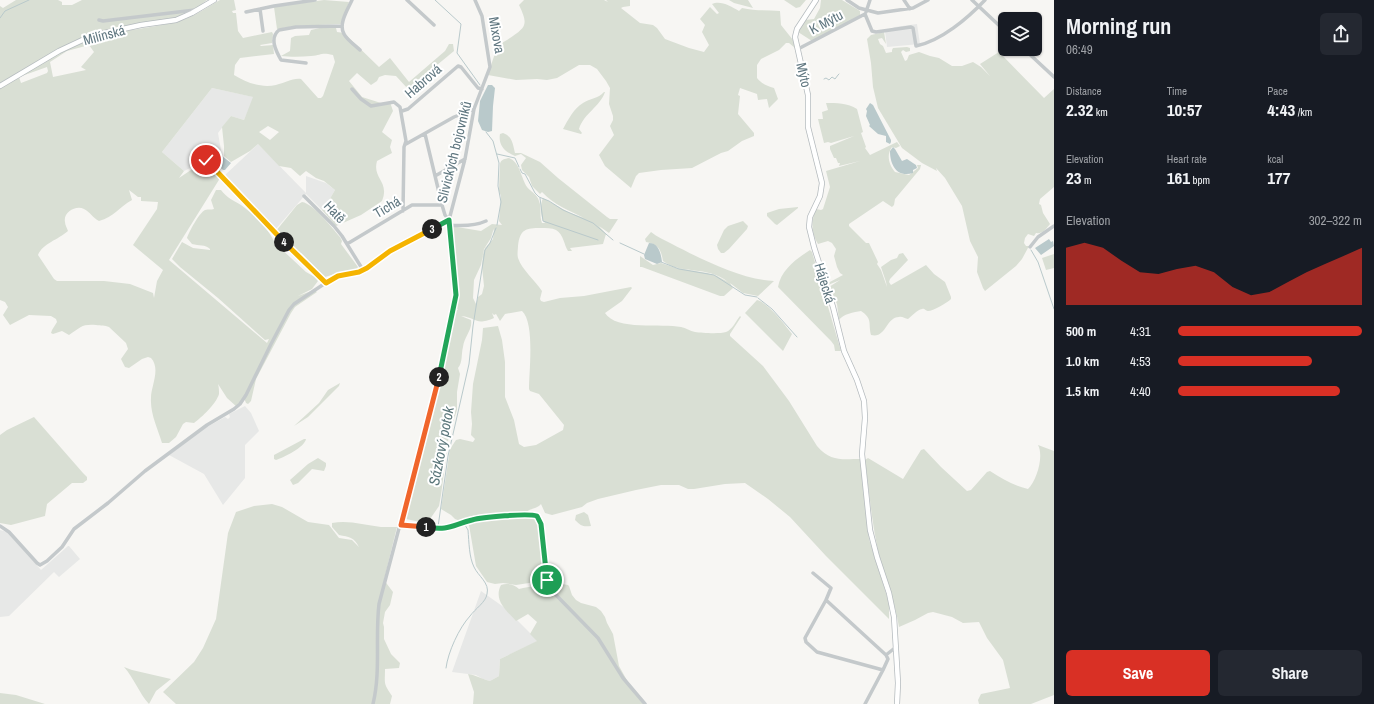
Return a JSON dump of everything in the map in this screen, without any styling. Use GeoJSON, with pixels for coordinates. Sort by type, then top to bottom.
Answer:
{"type":"FeatureCollection","features":[{"type":"Feature","properties":{"kind":"main road","name":"Milínská"},"geometry":{"type":"LineString","coordinates":[[0,86],[59,51],[91,36],[183,18],[214,0]]}},
{"type":"Feature","properties":{"kind":"main road","name":"Mýto"},"geometry":{"type":"LineString","coordinates":[[807,113],[808,95],[795,37],[797,29],[816,0]]}},
{"type":"Feature","properties":{"kind":"main road","name":"Hájecká"},"geometry":{"type":"LineString","coordinates":[[807,113],[808,127],[822,183],[820,196],[810,217],[809,227],[833,307],[844,351],[857,380],[864,401],[865,418],[862,454],[870,530],[892,605],[896,647],[898,704]]}},
{"type":"Feature","properties":{"kind":"street"},"geometry":{"type":"LineString","coordinates":[[274,0],[274,6]]}},
{"type":"Feature","properties":{"kind":"street"},"geometry":{"type":"LineString","coordinates":[[246,12],[315,0]]}},
{"type":"Feature","properties":{"kind":"street"},"geometry":{"type":"LineString","coordinates":[[347,0],[352,0],[342,26],[344,34],[360,50]]}},
{"type":"Feature","properties":{"kind":"street"},"geometry":{"type":"LineString","coordinates":[[407,0],[434,25]]}},
{"type":"Feature","properties":{"kind":"street","name":"Mixova"},"geometry":{"type":"LineString","coordinates":[[474,0],[481,11],[486,34],[490,64],[488,76]]}},
{"type":"Feature","properties":{"kind":"street"},"geometry":{"type":"LineString","coordinates":[[847,0],[865,12],[878,13],[910,9],[928,0]]}},
{"type":"Feature","properties":{"kind":"street"},"geometry":{"type":"LineString","coordinates":[[870,0],[865,12],[870,29],[876,32],[911,27],[914,29],[916,46],[931,41],[958,25],[985,0]]}},
{"type":"Feature","properties":{"kind":"street"},"geometry":{"type":"LineString","coordinates":[[904,0],[910,9]]}},
{"type":"Feature","properties":{"kind":"street"},"geometry":{"type":"LineString","coordinates":[[972,0],[998,24]]}},
{"type":"Feature","properties":{"kind":"street"},"geometry":{"type":"LineString","coordinates":[[99,20],[103,21],[199,9]]}},
{"type":"Feature","properties":{"kind":"street"},"geometry":{"type":"LineString","coordinates":[[260,9],[263,31]]}},
{"type":"Feature","properties":{"kind":"street","name":"K Mýtu"},"geometry":{"type":"LineString","coordinates":[[798,49],[865,12]]}},
{"type":"Feature","properties":{"kind":"street"},"geometry":{"type":"LineString","coordinates":[[306,63],[281,60],[274,43],[275,34],[279,30],[296,27],[342,26]]}},
{"type":"Feature","properties":{"kind":"street"},"geometry":{"type":"LineString","coordinates":[[1032,56],[1054,77]]}},
{"type":"Feature","properties":{"kind":"street","name":"Habrová"},"geometry":{"type":"LineString","coordinates":[[402,111],[408,109],[458,66],[461,67],[478,88],[482,89]]}},
{"type":"Feature","properties":{"kind":"street","name":"Slivických bojovníků"},"geometry":{"type":"LineString","coordinates":[[373,704],[377,681],[378,623],[380,604],[440,373],[455,299],[455,282],[449,235],[449,223],[465,160],[474,109],[488,76]]}},
{"type":"Feature","properties":{"kind":"street"},"geometry":{"type":"LineString","coordinates":[[352,89],[365,103],[371,106],[394,102],[399,105],[402,111],[406,144],[404,148],[403,211]]}},
{"type":"Feature","properties":{"kind":"street"},"geometry":{"type":"LineString","coordinates":[[406,144],[454,117],[474,109]]}},
{"type":"Feature","properties":{"kind":"street"},"geometry":{"type":"LineString","coordinates":[[425,134],[442,205],[449,223]]}},
{"type":"Feature","properties":{"kind":"street"},"geometry":{"type":"LineString","coordinates":[[206,160],[222,175],[275,233],[326,283]]}},
{"type":"Feature","properties":{"kind":"street"},"geometry":{"type":"LineString","coordinates":[[435,176],[465,160]]}},
{"type":"Feature","properties":{"kind":"street","name":"Hatě"},"geometry":{"type":"LineString","coordinates":[[304,196],[334,226],[363,270]]}},
{"type":"Feature","properties":{"kind":"street"},"geometry":{"type":"LineString","coordinates":[[403,204],[412,205]]}},
{"type":"Feature","properties":{"kind":"street","name":"Tichá"},"geometry":{"type":"LineString","coordinates":[[347,244],[412,205],[442,205]]}},
{"type":"Feature","properties":{"kind":"street"},"geometry":{"type":"LineString","coordinates":[[0,526],[9,532],[36,563],[40,565],[44,563],[62,546],[74,529],[108,503],[145,471],[202,428],[237,407],[246,396],[263,358],[289,310],[298,301],[338,276],[363,270],[371,266],[394,248],[449,223],[458,225],[482,223],[486,221]]}},
{"type":"Feature","properties":{"kind":"street"},"geometry":{"type":"LineString","coordinates":[[482,223],[483,228]]}},
{"type":"Feature","properties":{"kind":"street"},"geometry":{"type":"LineString","coordinates":[[1030,247],[1038,237],[1054,226]]}},
{"type":"Feature","properties":{"kind":"street"},"geometry":{"type":"LineString","coordinates":[[401,525],[446,529],[478,518],[526,515],[537,516],[541,524],[545,572],[549,586],[556,596],[598,638],[624,678],[644,704]]}},
{"type":"Feature","properties":{"kind":"street"},"geometry":{"type":"LineString","coordinates":[[813,573],[831,588],[805,638],[806,642],[817,652],[883,670]]}},
{"type":"Feature","properties":{"kind":"street"},"geometry":{"type":"LineString","coordinates":[[826,600],[886,655],[888,659],[865,704]]}},
{"type":"Feature","properties":{"kind":"street"},"geometry":{"type":"LineString","coordinates":[[886,655],[896,647]]}},
{"type":"Feature","properties":{"kind":"shaded area"},"geometry":{"type":"Polygon","coordinates":[[[16,0],[58,0],[62,2],[62,5],[72,5],[82,0],[207,0],[198,7],[175,18],[141,23],[91,35],[58,49],[0,83],[0,6],[3,8],[16,0]]]}},
{"type":"Feature","properties":{"kind":"shaded area"},"geometry":{"type":"Polygon","coordinates":[[[220,0],[234,0],[236,10],[232,11],[233,13],[236,13],[238,31],[243,38],[272,32],[273,34],[272,43],[260,45],[273,45],[274,54],[240,58],[235,65],[234,75],[249,82],[265,86],[301,79],[318,98],[323,96],[335,62],[333,55],[324,54],[303,57],[281,56],[290,51],[291,38],[295,36],[309,35],[311,30],[324,27],[336,28],[337,32],[344,33],[379,67],[390,58],[409,82],[445,51],[449,44],[453,44],[454,51],[408,89],[396,76],[385,75],[379,77],[377,81],[371,85],[357,73],[349,81],[362,97],[381,103],[390,102],[393,111],[382,132],[392,140],[390,147],[392,153],[377,161],[377,172],[384,189],[382,201],[361,215],[336,226],[322,210],[335,190],[324,181],[316,178],[306,171],[300,176],[291,168],[279,166],[258,144],[250,151],[231,162],[224,156],[222,127],[231,116],[244,120],[253,97],[212,88],[162,152],[184,171],[179,178],[206,160],[222,175],[169,260],[267,343],[269,339],[265,340],[172,259],[182,242],[193,248],[210,250],[206,246],[192,244],[187,238],[194,223],[200,215],[205,210],[214,209],[211,200],[216,190],[221,190],[228,197],[251,213],[265,227],[275,243],[275,241],[281,236],[276,231],[297,205],[302,202],[307,204],[322,217],[340,237],[342,241],[341,244],[358,267],[356,270],[341,272],[325,277],[301,253],[299,261],[293,256],[287,247],[276,244],[318,281],[312,289],[298,296],[314,290],[317,292],[295,307],[291,313],[256,379],[251,401],[248,404],[244,398],[237,407],[227,398],[218,384],[219,394],[215,402],[208,410],[194,423],[186,422],[183,424],[176,437],[169,443],[162,443],[151,404],[155,367],[151,358],[148,357],[142,359],[129,368],[125,367],[121,359],[128,349],[126,343],[107,326],[88,325],[69,335],[62,331],[53,334],[51,333],[52,330],[57,322],[56,319],[51,316],[29,315],[10,325],[3,315],[8,307],[5,302],[0,300],[0,88],[45,60],[80,42],[102,35],[176,22],[193,15],[220,0]],[[89,45],[67,51],[50,62],[53,77],[86,70],[81,67],[94,52],[89,45]],[[47,67],[19,77],[21,83],[47,73],[47,67]],[[268,126],[259,132],[270,140],[279,132],[268,126]],[[129,190],[132,200],[109,217],[99,221],[86,210],[81,208],[68,212],[65,218],[65,224],[68,231],[43,247],[38,255],[54,279],[57,281],[104,281],[130,284],[153,293],[154,298],[157,281],[163,270],[133,245],[157,209],[158,202],[141,201],[141,197],[138,197],[129,190]]]}},
{"type":"Feature","properties":{"kind":"shaded area"},"geometry":{"type":"Polygon","coordinates":[[[324,0],[349,2],[341,24],[295,26],[277,29],[274,7],[324,0]]]}},
{"type":"Feature","properties":{"kind":"shaded area"},"geometry":{"type":"Polygon","coordinates":[[[524,0],[604,0],[608,2],[606,0],[630,0],[630,6],[621,8],[640,23],[653,25],[665,39],[704,52],[709,45],[702,32],[705,25],[700,19],[710,7],[717,14],[719,13],[712,4],[722,3],[739,11],[742,8],[780,11],[781,25],[793,40],[795,48],[789,43],[786,43],[779,50],[761,59],[757,65],[757,78],[761,82],[774,88],[778,99],[769,108],[767,99],[758,100],[757,94],[740,88],[738,95],[740,96],[738,114],[754,133],[754,136],[742,141],[728,151],[692,168],[639,173],[636,176],[631,188],[605,166],[599,155],[614,135],[610,126],[613,116],[609,104],[610,88],[597,69],[590,65],[579,65],[557,78],[547,80],[516,80],[488,75],[494,56],[500,44],[524,26],[525,22],[519,5],[524,0]]]}},
{"type":"Feature","properties":{"kind":"shaded area"},"geometry":{"type":"Polygon","coordinates":[[[729,0],[748,0],[753,8],[734,3],[729,0]]]}},
{"type":"Feature","properties":{"kind":"shaded area"},"geometry":{"type":"Polygon","coordinates":[[[784,0],[806,0],[800,7],[796,8],[784,0]]]}},
{"type":"Feature","properties":{"kind":"shaded area"},"geometry":{"type":"Polygon","coordinates":[[[821,0],[842,0],[860,11],[860,16],[812,41],[798,32],[805,20],[814,19],[820,8],[821,0]]]}},
{"type":"Feature","properties":{"kind":"shaded area"},"geometry":{"type":"Polygon","coordinates":[[[917,24],[920,44],[887,47],[885,31],[895,27],[917,24]]]}},
{"type":"Feature","properties":{"kind":"shaded area"},"geometry":{"type":"Polygon","coordinates":[[[884,32],[886,44],[882,38],[878,39],[886,53],[892,52],[893,48],[910,48],[910,51],[906,52],[903,50],[901,52],[905,61],[909,55],[919,52],[939,58],[952,66],[962,66],[973,62],[981,67],[990,76],[980,64],[998,53],[998,56],[1003,56],[1044,98],[1054,89],[1054,187],[1040,199],[1039,204],[1041,205],[1043,213],[1050,224],[1041,233],[1036,233],[1034,236],[1028,234],[1024,243],[1026,246],[1029,246],[1022,259],[1016,266],[985,291],[977,272],[978,257],[970,241],[962,206],[945,178],[936,168],[937,171],[922,163],[902,148],[878,108],[873,87],[867,39],[871,35],[884,32]]]}},
{"type":"Feature","properties":{"kind":"shaded area"},"geometry":{"type":"Polygon","coordinates":[[[488,85],[492,85],[495,88],[492,131],[488,132],[482,130],[478,121],[480,101],[488,85]]]}},
{"type":"Feature","properties":{"kind":"shaded area"},"geometry":{"type":"Polygon","coordinates":[[[212,88],[254,97],[244,120],[231,116],[218,133],[221,150],[207,154],[198,164],[184,171],[162,152],[212,88]]]}},
{"type":"Feature","properties":{"kind":"shaded area"},"geometry":{"type":"Polygon","coordinates":[[[604,92],[600,102],[581,123],[579,129],[582,133],[581,134],[563,129],[572,114],[580,105],[604,92]]]}},
{"type":"Feature","properties":{"kind":"shaded area"},"geometry":{"type":"Polygon","coordinates":[[[826,103],[846,104],[857,109],[863,132],[861,133],[866,147],[865,148],[870,155],[897,142],[900,146],[896,148],[892,147],[889,153],[890,163],[895,172],[909,175],[918,168],[917,165],[921,165],[920,169],[895,199],[892,207],[883,201],[849,224],[849,226],[866,243],[869,243],[887,287],[881,267],[897,258],[899,254],[903,253],[908,260],[890,279],[889,282],[891,285],[926,265],[934,274],[945,282],[951,297],[951,299],[946,303],[933,310],[928,311],[924,309],[916,312],[908,319],[900,317],[891,320],[880,334],[876,335],[871,335],[869,319],[861,311],[846,315],[839,320],[837,304],[829,287],[840,280],[828,285],[828,283],[843,275],[837,267],[834,256],[836,249],[832,243],[828,241],[818,244],[813,231],[814,213],[816,209],[823,209],[830,187],[826,171],[860,161],[839,166],[840,163],[838,163],[836,158],[834,158],[830,149],[830,146],[854,136],[831,143],[824,143],[818,119],[823,119],[822,112],[828,110],[826,103]]]}},
{"type":"Feature","properties":{"kind":"shaded area"},"geometry":{"type":"Polygon","coordinates":[[[870,103],[873,105],[891,140],[890,144],[886,142],[886,136],[878,134],[869,126],[870,125],[866,116],[866,109],[870,103]]]}},
{"type":"Feature","properties":{"kind":"shaded area"},"geometry":{"type":"Polygon","coordinates":[[[500,134],[506,134],[513,144],[515,153],[521,153],[540,162],[607,217],[610,219],[618,219],[609,233],[599,226],[606,234],[603,244],[570,248],[572,251],[568,251],[561,235],[554,229],[531,228],[522,233],[518,246],[518,258],[522,267],[542,291],[541,301],[544,302],[560,298],[584,296],[631,287],[632,288],[622,301],[605,313],[611,319],[629,324],[673,326],[683,327],[695,332],[723,333],[732,327],[740,316],[741,317],[730,336],[763,366],[789,401],[817,446],[827,455],[832,457],[842,459],[861,459],[869,539],[889,603],[889,619],[826,556],[790,517],[745,483],[725,484],[694,489],[688,489],[679,485],[661,485],[598,499],[587,503],[582,507],[552,515],[545,513],[541,504],[525,513],[480,516],[460,521],[441,509],[450,449],[456,440],[460,439],[473,442],[475,439],[471,435],[473,384],[483,328],[498,326],[502,340],[505,362],[505,397],[514,420],[519,444],[524,447],[536,445],[563,430],[564,425],[539,394],[530,391],[529,389],[530,336],[529,326],[522,311],[505,314],[500,321],[496,314],[494,315],[492,313],[494,318],[483,321],[477,321],[461,316],[471,320],[471,323],[470,330],[462,350],[460,366],[458,368],[460,374],[457,392],[457,410],[449,434],[439,506],[428,522],[425,523],[406,519],[405,517],[409,499],[442,374],[448,338],[455,317],[453,317],[454,310],[458,310],[456,307],[456,266],[451,226],[481,231],[492,224],[502,225],[499,221],[501,196],[499,191],[500,164],[502,160],[509,158],[516,163],[527,187],[538,199],[542,223],[545,223],[542,218],[541,211],[543,198],[568,212],[584,218],[557,204],[542,192],[540,194],[532,186],[529,177],[522,170],[521,165],[526,158],[521,154],[515,156],[505,150],[501,145],[500,134]],[[494,229],[483,252],[493,239],[494,229]],[[483,255],[481,265],[474,280],[473,298],[476,304],[478,297],[482,294],[484,286],[482,267],[483,255]]]}},
{"type":"Feature","properties":{"kind":"shaded area"},"geometry":{"type":"Polygon","coordinates":[[[258,144],[306,193],[306,176],[326,183],[335,190],[325,207],[322,210],[306,194],[275,230],[272,228],[225,175],[258,144]]]}},
{"type":"Feature","properties":{"kind":"shaded area"},"geometry":{"type":"Polygon","coordinates":[[[893,147],[902,161],[907,159],[916,165],[917,168],[913,170],[913,173],[903,174],[896,169],[890,156],[890,151],[893,147]]]}},
{"type":"Feature","properties":{"kind":"shaded area"},"geometry":{"type":"Polygon","coordinates":[[[222,156],[231,163],[225,170],[223,170],[216,163],[222,156]]]}},
{"type":"Feature","properties":{"kind":"shaded area"},"geometry":{"type":"Polygon","coordinates":[[[798,207],[777,225],[767,216],[767,213],[779,209],[798,207]]]}},
{"type":"Feature","properties":{"kind":"shaded area"},"geometry":{"type":"Polygon","coordinates":[[[743,221],[748,226],[747,229],[729,249],[724,253],[721,253],[717,245],[724,230],[728,226],[743,221]]]}},
{"type":"Feature","properties":{"kind":"shaded area"},"geometry":{"type":"Polygon","coordinates":[[[651,232],[683,250],[722,268],[749,277],[774,281],[758,296],[743,293],[730,283],[733,288],[724,296],[720,296],[640,267],[640,256],[653,265],[661,263],[676,268],[707,273],[677,268],[670,265],[663,261],[658,248],[653,244],[646,242],[645,239],[651,232]]]}},
{"type":"Feature","properties":{"kind":"shaded area"},"geometry":{"type":"Polygon","coordinates":[[[1049,239],[1051,242],[1053,241],[1054,246],[1041,255],[1035,248],[1049,239]]]}},
{"type":"Feature","properties":{"kind":"shaded area"},"geometry":{"type":"Polygon","coordinates":[[[649,243],[652,243],[657,247],[660,252],[662,262],[657,264],[645,259],[644,255],[649,243]]]}},
{"type":"Feature","properties":{"kind":"shaded area"},"geometry":{"type":"Polygon","coordinates":[[[810,250],[812,252],[841,351],[835,351],[834,345],[831,341],[778,287],[782,275],[786,270],[810,250]]]}},
{"type":"Feature","properties":{"kind":"shaded area"},"geometry":{"type":"Polygon","coordinates":[[[1054,254],[1054,268],[1046,270],[1042,258],[1054,254]]]}},
{"type":"Feature","properties":{"kind":"shaded area"},"geometry":{"type":"Polygon","coordinates":[[[757,300],[767,305],[792,334],[783,351],[745,313],[757,300]]]}},
{"type":"Feature","properties":{"kind":"shaded area"},"geometry":{"type":"Polygon","coordinates":[[[340,383],[339,386],[308,417],[294,426],[319,403],[328,390],[340,383]]]}},
{"type":"Feature","properties":{"kind":"shaded area"},"geometry":{"type":"Polygon","coordinates":[[[245,406],[251,413],[259,431],[245,445],[245,478],[223,505],[204,474],[169,455],[205,428],[225,417],[228,419],[230,417],[229,414],[245,406]]]}},
{"type":"Feature","properties":{"kind":"shaded area"},"geometry":{"type":"Polygon","coordinates":[[[34,417],[87,477],[87,480],[83,483],[72,483],[47,504],[45,516],[11,525],[0,523],[0,435],[34,417]]]}},
{"type":"Feature","properties":{"kind":"shaded area"},"geometry":{"type":"Polygon","coordinates":[[[306,439],[305,442],[293,452],[279,459],[274,459],[274,455],[306,439]]]}},
{"type":"Feature","properties":{"kind":"shaded area"},"geometry":{"type":"Polygon","coordinates":[[[1038,445],[1054,451],[1054,695],[1031,704],[979,704],[978,700],[981,694],[1010,688],[1003,660],[987,638],[979,622],[963,623],[952,617],[933,612],[899,627],[893,600],[879,555],[865,460],[868,458],[903,479],[921,450],[924,449],[967,491],[971,490],[987,472],[990,471],[1013,484],[1028,489],[1039,468],[1040,450],[1038,445]]]}},
{"type":"Feature","properties":{"kind":"shaded area"},"geometry":{"type":"Polygon","coordinates":[[[318,458],[326,463],[324,471],[312,469],[298,483],[293,485],[290,480],[308,464],[318,458]]]}},
{"type":"Feature","properties":{"kind":"shaded area"},"geometry":{"type":"Polygon","coordinates":[[[272,504],[282,507],[308,522],[329,525],[339,538],[352,540],[359,547],[353,539],[339,535],[332,527],[332,523],[350,522],[381,527],[397,527],[384,580],[393,592],[390,605],[385,612],[383,623],[384,639],[391,654],[400,663],[399,668],[385,669],[385,683],[392,696],[390,704],[176,704],[163,692],[194,662],[203,648],[216,619],[228,533],[236,512],[254,506],[272,504]]]}},
{"type":"Feature","properties":{"kind":"shaded area"},"geometry":{"type":"Polygon","coordinates":[[[584,512],[588,515],[591,526],[582,526],[575,520],[576,515],[584,512]]]}},
{"type":"Feature","properties":{"kind":"shaded area"},"geometry":{"type":"Polygon","coordinates":[[[530,517],[535,519],[539,525],[544,576],[542,581],[516,585],[487,582],[476,566],[469,525],[481,520],[530,517]]]}},
{"type":"Feature","properties":{"kind":"shaded area"},"geometry":{"type":"Polygon","coordinates":[[[0,530],[7,532],[41,570],[68,546],[80,559],[59,577],[54,572],[9,616],[0,617],[0,530]]]}},
{"type":"Feature","properties":{"kind":"shaded area"},"geometry":{"type":"Polygon","coordinates":[[[556,583],[568,585],[576,600],[596,607],[601,611],[613,634],[619,666],[629,684],[639,695],[643,704],[473,704],[474,692],[468,674],[490,681],[499,676],[500,659],[537,641],[530,634],[537,622],[528,614],[516,621],[502,605],[499,596],[501,585],[510,584],[519,589],[543,587],[550,592],[556,583]]]}},
{"type":"Feature","properties":{"kind":"shaded area"},"geometry":{"type":"Polygon","coordinates":[[[481,591],[505,608],[538,641],[500,659],[499,676],[490,681],[476,675],[452,672],[481,591]]]}},
{"type":"Feature","properties":{"kind":"shaded area"},"geometry":{"type":"Polygon","coordinates":[[[124,667],[171,679],[156,691],[149,704],[124,667]]]}},
{"type":"Feature","properties":{"kind":"shaded area"},"geometry":{"type":"Polygon","coordinates":[[[0,693],[16,695],[45,704],[0,704],[0,693]]]}},
{"type":"Feature","properties":{"kind":"waterway"},"geometry":{"type":"LineString","coordinates":[[0,18],[5,11],[29,0]]}},
{"type":"Feature","properties":{"kind":"waterway","name":"Sázkový potok"},"geometry":{"type":"LineString","coordinates":[[435,0],[461,24],[457,53],[480,85]]}},
{"type":"Feature","properties":{"kind":"waterway"},"geometry":{"type":"LineString","coordinates":[[824,79],[826,78],[829,80],[832,77],[835,79],[839,74]]}},
{"type":"Feature","properties":{"kind":"waterway","name":"Sázkový potok"},"geometry":{"type":"LineString","coordinates":[[486,132],[493,141],[499,163],[498,186],[501,202],[497,225]]}},
{"type":"Feature","properties":{"kind":"waterway"},"geometry":{"type":"LineString","coordinates":[[497,154],[515,158],[519,167]]}},
{"type":"Feature","properties":{"kind":"waterway"},"geometry":{"type":"LineString","coordinates":[[520,169],[522,173],[525,174],[535,193],[539,197],[549,201],[563,210],[593,223],[613,240]]}},
{"type":"Feature","properties":{"kind":"waterway"},"geometry":{"type":"LineString","coordinates":[[540,198],[543,221],[598,240]]}},
{"type":"Feature","properties":{"kind":"waterway","name":"Sázkový potok"},"geometry":{"type":"LineString","coordinates":[[438,527],[448,456],[469,364],[473,326],[485,250],[490,243],[496,228]]}},
{"type":"Feature","properties":{"kind":"waterway"},"geometry":{"type":"LineString","coordinates":[[620,243],[644,254]]}},
{"type":"Feature","properties":{"kind":"waterway"},"geometry":{"type":"LineString","coordinates":[[1031,250],[1038,262],[1054,309]]}},
{"type":"Feature","properties":{"kind":"waterway"},"geometry":{"type":"LineString","coordinates":[[661,262],[679,269],[714,275],[745,295],[757,297]]}},
{"type":"Feature","properties":{"kind":"waterway"},"geometry":{"type":"LineString","coordinates":[[758,298],[772,309],[797,337]]}},
{"type":"Feature","properties":{"kind":"waterway","name":"Sázkový potok"},"geometry":{"type":"LineString","coordinates":[[437,531],[465,525],[468,530],[472,563],[487,586],[485,600],[472,613],[458,634],[449,655],[446,668]]}},
{"type":"Feature","properties":{"kind":"route"},"geometry":{"type":"LineString","coordinates":[[206,160],[222,175],[275,233],[326,283],[338,276],[359,272],[367,268],[390,251],[449,220],[449,235],[456,291],[455,299],[440,373],[401,525],[446,529],[478,518],[526,515],[537,516],[541,524],[547,580]]}}]}
